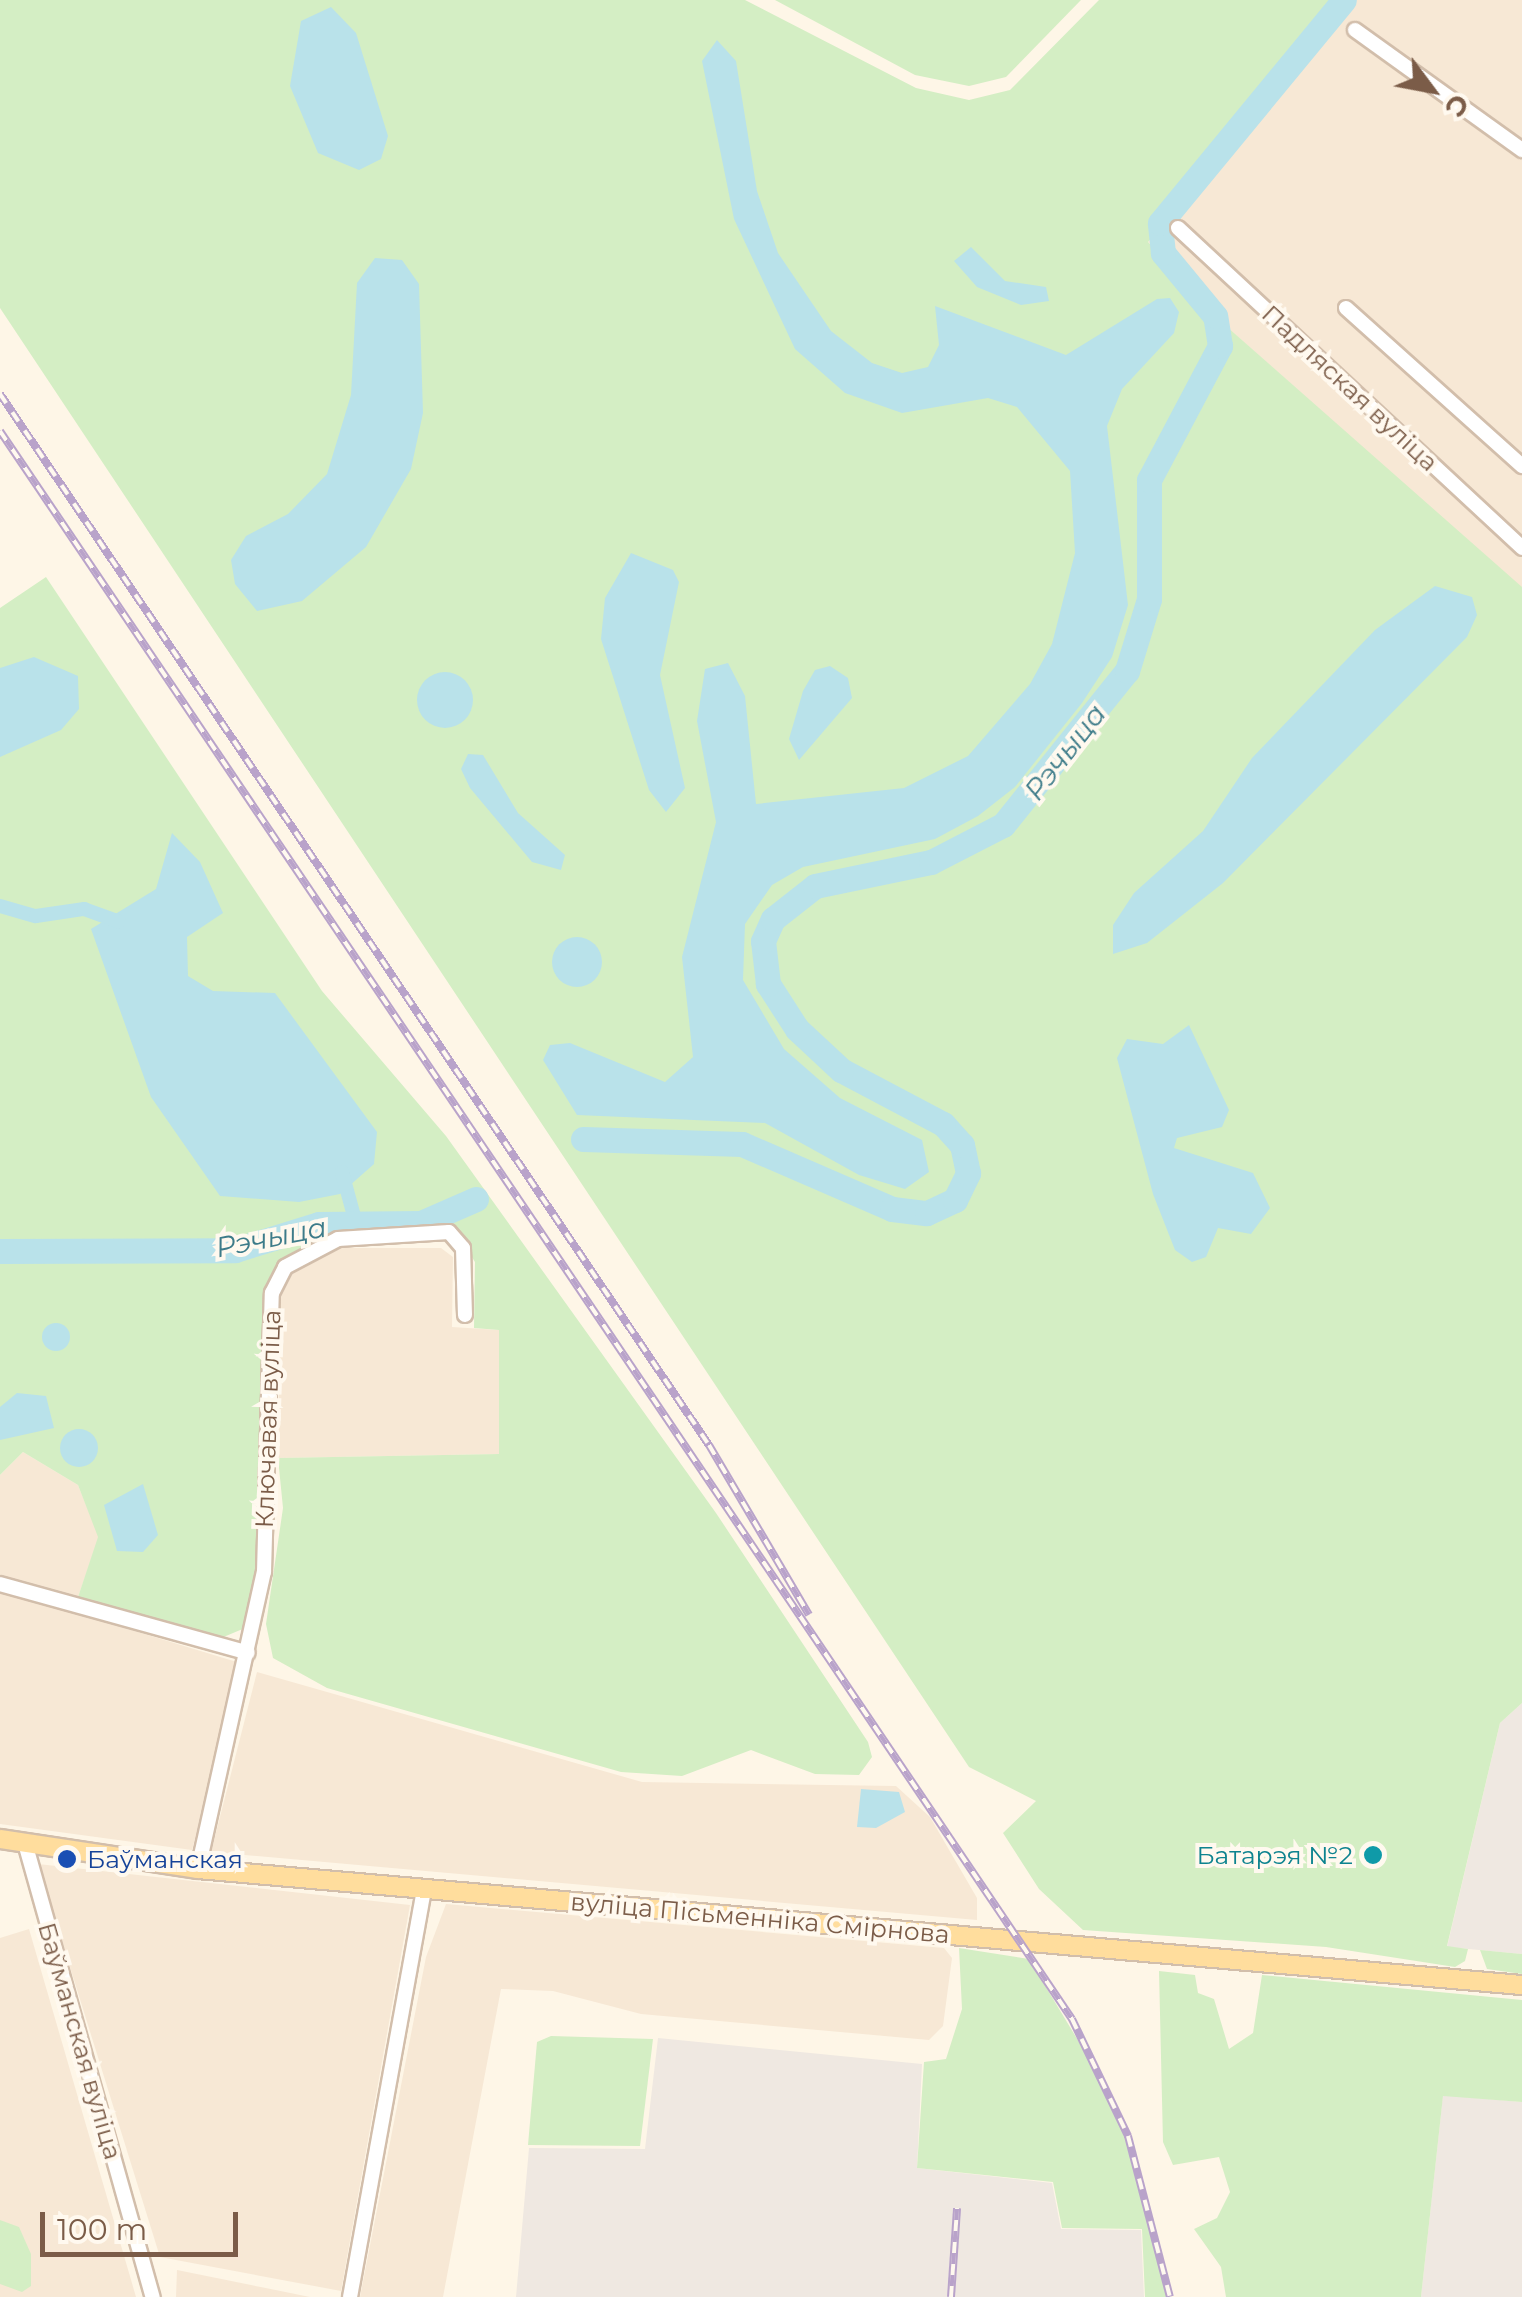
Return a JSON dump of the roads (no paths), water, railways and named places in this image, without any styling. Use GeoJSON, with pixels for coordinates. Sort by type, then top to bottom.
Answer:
{"type":"FeatureCollection","features":[{"type":"Feature","properties":{"kind":"main road","name":"вуліца Пісьменніка Смірнова"},"geometry":{"type":"LineString","coordinates":[[0,1839],[198,1869],[1522,1985]]}},
{"type":"Feature","properties":{"kind":"street"},"geometry":{"type":"LineString","coordinates":[[1355,30],[1522,150]]}},
{"type":"Feature","properties":{"kind":"street","name":"Падляская вуліца"},"geometry":{"type":"LineString","coordinates":[[1178,228],[1516,543]]}},
{"type":"Feature","properties":{"kind":"street"},"geometry":{"type":"LineString","coordinates":[[1346,308],[1522,466]]}},
{"type":"Feature","properties":{"kind":"street"},"geometry":{"type":"LineString","coordinates":[[1516,543],[1522,523]]}},
{"type":"Feature","properties":{"kind":"street","name":"Ключавая вуліца"},"geometry":{"type":"LineString","coordinates":[[198,1869],[264,1572],[272,1293],[286,1267],[338,1239],[449,1232],[464,1248],[465,1314]]}},
{"type":"Feature","properties":{"kind":"street"},"geometry":{"type":"LineString","coordinates":[[0,1584],[248,1652]]}},
{"type":"Feature","properties":{"kind":"street","name":"Баўманская вуліца"},"geometry":{"type":"LineString","coordinates":[[25,1843],[152,2297]]}},
{"type":"Feature","properties":{"kind":"street"},"geometry":{"type":"LineString","coordinates":[[350,2297],[424,1888]]}},
{"type":"Feature","properties":{"kind":"water"},"geometry":{"type":"Polygon","coordinates":[[[331,7],[356,33],[388,136],[381,159],[359,170],[318,153],[290,86],[301,21],[331,7]]]}},
{"type":"Feature","properties":{"kind":"water"},"geometry":{"type":"Polygon","coordinates":[[[717,40],[736,61],[757,191],[778,253],[831,331],[872,363],[902,373],[928,367],[939,345],[935,306],[1066,355],[1157,299],[1170,298],[1179,312],[1174,333],[1122,389],[1107,426],[1128,605],[1112,657],[1082,703],[1015,787],[978,816],[935,839],[803,867],[772,885],[745,924],[743,980],[784,1049],[840,1098],[922,1140],[929,1172],[905,1189],[859,1175],[765,1123],[577,1115],[543,1060],[550,1045],[570,1043],[665,1082],[693,1057],[682,957],[716,822],[697,721],[705,669],[728,663],[745,696],[756,804],[904,788],[968,756],[1030,684],[1052,644],[1075,553],[1070,471],[1017,407],[988,398],[902,413],[845,393],[795,349],[734,219],[702,61],[717,40]]]}},
{"type":"Feature","properties":{"kind":"water"},"geometry":{"type":"Polygon","coordinates":[[[971,247],[1005,281],[1046,287],[1049,301],[1021,305],[977,287],[954,261],[971,247]]]}},
{"type":"Feature","properties":{"kind":"water"},"geometry":{"type":"Polygon","coordinates":[[[375,258],[402,260],[419,284],[423,413],[411,469],[366,547],[302,601],[257,611],[235,584],[231,560],[246,536],[288,514],[327,474],[351,395],[357,283],[375,258]]]}},
{"type":"Feature","properties":{"kind":"water"},"geometry":{"type":"Polygon","coordinates":[[[631,553],[673,570],[679,582],[660,675],[685,788],[666,812],[649,790],[601,639],[605,598],[631,553]]]}},
{"type":"Feature","properties":{"kind":"water"},"geometry":{"type":"Polygon","coordinates":[[[1435,586],[1472,597],[1477,615],[1467,637],[1223,883],[1147,943],[1113,954],[1113,925],[1134,893],[1203,831],[1252,758],[1375,630],[1435,586]]]}},
{"type":"Feature","properties":{"kind":"water"},"geometry":{"type":"Polygon","coordinates":[[[34,657],[78,676],[79,709],[61,730],[0,757],[0,668],[34,657]]]}},
{"type":"Feature","properties":{"kind":"water"},"geometry":{"type":"Polygon","coordinates":[[[830,666],[848,678],[852,698],[799,760],[789,739],[803,691],[815,670],[830,666]]]}},
{"type":"Feature","properties":{"kind":"water"},"geometry":{"type":"Polygon","coordinates":[[[445,672],[465,680],[473,700],[465,720],[445,728],[425,720],[417,700],[425,680],[445,672]]]}},
{"type":"Feature","properties":{"kind":"water"},"geometry":{"type":"Polygon","coordinates":[[[468,754],[483,755],[518,813],[565,855],[561,870],[532,862],[470,788],[461,769],[468,754]]]}},
{"type":"Feature","properties":{"kind":"water"},"geometry":{"type":"Polygon","coordinates":[[[172,833],[200,862],[223,913],[187,937],[188,976],[213,991],[275,993],[377,1132],[374,1164],[340,1194],[299,1202],[220,1196],[151,1097],[91,929],[156,889],[172,833]]]}},
{"type":"Feature","properties":{"kind":"water"},"geometry":{"type":"Polygon","coordinates":[[[577,937],[594,945],[602,962],[594,979],[577,987],[560,979],[552,962],[560,945],[577,937]]]}},
{"type":"Feature","properties":{"kind":"water"},"geometry":{"type":"Polygon","coordinates":[[[1189,1025],[1229,1110],[1222,1127],[1177,1138],[1174,1148],[1253,1173],[1270,1208],[1251,1234],[1218,1228],[1206,1257],[1192,1262],[1175,1250],[1153,1194],[1117,1058],[1127,1039],[1163,1044],[1189,1025]]]}},
{"type":"Feature","properties":{"kind":"water"},"geometry":{"type":"Polygon","coordinates":[[[56,1323],[66,1327],[70,1337],[66,1347],[56,1351],[46,1347],[42,1337],[46,1327],[56,1323]]]}},
{"type":"Feature","properties":{"kind":"water"},"geometry":{"type":"Polygon","coordinates":[[[17,1393],[46,1396],[54,1428],[0,1440],[0,1407],[17,1393]]]}},
{"type":"Feature","properties":{"kind":"water"},"geometry":{"type":"Polygon","coordinates":[[[79,1429],[92,1435],[98,1448],[92,1461],[79,1467],[66,1461],[60,1448],[66,1435],[79,1429]]]}},
{"type":"Feature","properties":{"kind":"water"},"geometry":{"type":"Polygon","coordinates":[[[143,1484],[158,1535],[143,1552],[117,1551],[104,1505],[143,1484]]]}},
{"type":"Feature","properties":{"kind":"water"},"geometry":{"type":"Polygon","coordinates":[[[861,1789],[899,1792],[905,1812],[876,1828],[857,1827],[861,1789]]]}},
{"type":"Feature","properties":{"kind":"waterway","name":"Рэчыца"},"geometry":{"type":"LineString","coordinates":[[583,1139],[742,1144],[892,1209],[927,1213],[955,1200],[968,1173],[962,1145],[943,1124],[841,1070],[797,1029],[768,984],[763,941],[773,919],[815,886],[931,862],[1003,825],[1127,671],[1149,599],[1149,480],[1220,346],[1215,316],[1163,253],[1160,223],[1344,0]]}},
{"type":"Feature","properties":{"kind":"waterway"},"geometry":{"type":"LineString","coordinates":[[0,906],[36,916],[84,909],[119,922]]}},
{"type":"Feature","properties":{"kind":"waterway"},"geometry":{"type":"LineString","coordinates":[[342,1172],[355,1220]]}},
{"type":"Feature","properties":{"kind":"waterway","name":"Рэчыца"},"geometry":{"type":"LineString","coordinates":[[0,1251],[235,1250],[319,1224],[421,1223],[476,1199]]}},
{"type":"Feature","properties":{"kind":"railway"},"geometry":{"type":"LineString","coordinates":[[0,394],[709,1445],[809,1615]]}},
{"type":"Feature","properties":{"kind":"railway"},"geometry":{"type":"LineString","coordinates":[[0,431],[1072,2019],[1128,2136],[1170,2297]]}},
{"type":"Feature","properties":{"kind":"railway"},"geometry":{"type":"LineString","coordinates":[[951,2297],[957,2208]]}},
{"type":"Feature","properties":{"kind":"place","name":"Батарэя №2"},"geometry":{"type":"Point","coordinates":[1373,1855]}},
{"type":"Feature","properties":{"kind":"place","name":"Баўманская"},"geometry":{"type":"Point","coordinates":[67,1859]}}]}
